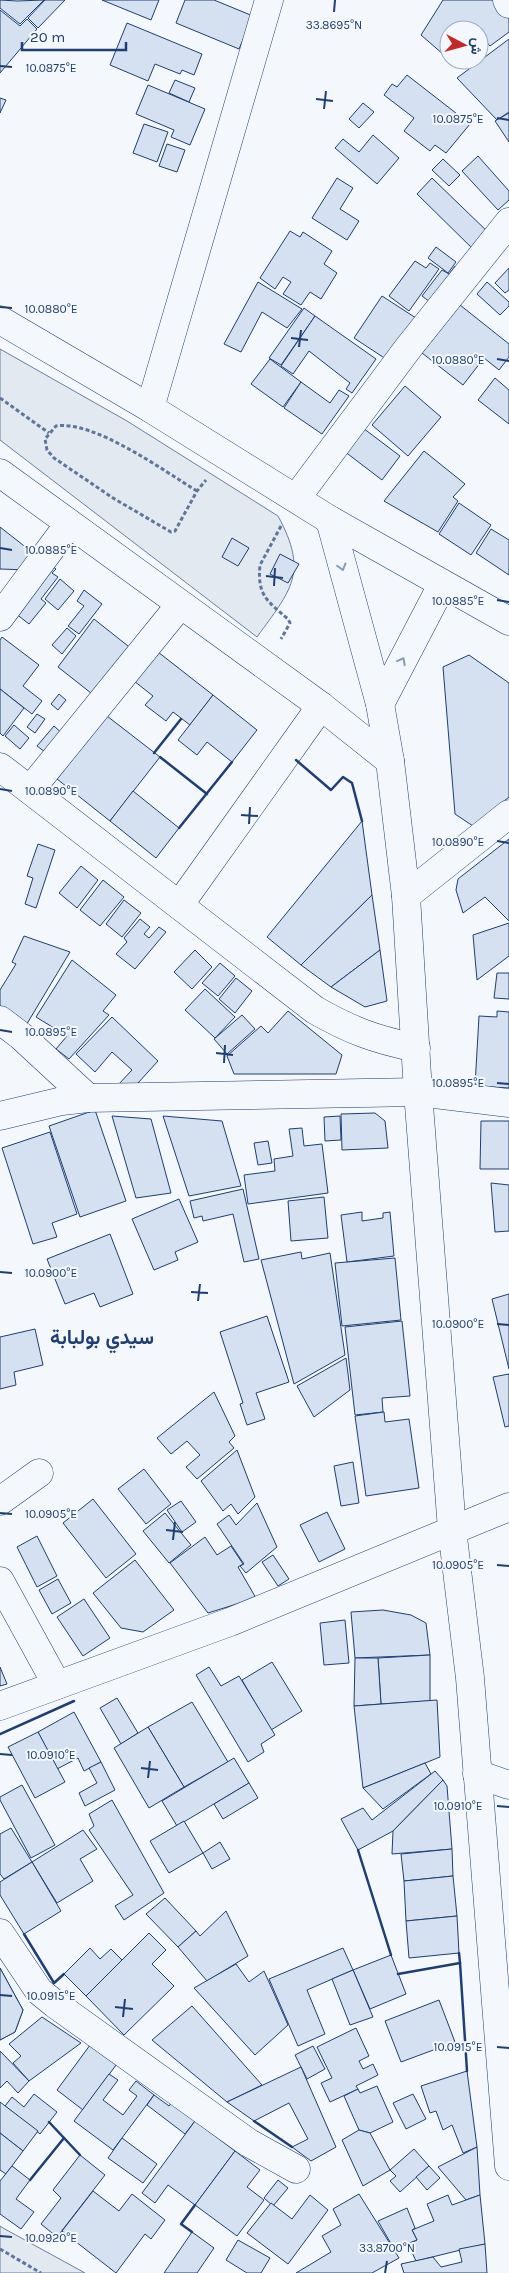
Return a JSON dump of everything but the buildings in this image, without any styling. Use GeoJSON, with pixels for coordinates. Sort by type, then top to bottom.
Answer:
{"type":"FeatureCollection","features":[{"type":"Feature","properties":{"kind":"street"},"geometry":{"type":"LineString","coordinates":[[150,408],[269,0]]}},
{"type":"Feature","properties":{"kind":"street"},"geometry":{"type":"LineString","coordinates":[[507,0],[509,4]]}},
{"type":"Feature","properties":{"kind":"street"},"geometry":{"type":"LineString","coordinates":[[297,498],[409,347],[509,222]]}},
{"type":"Feature","properties":{"kind":"street"},"geometry":{"type":"LineString","coordinates":[[0,320],[150,408],[330,520],[442,585],[508,620]]}},
{"type":"Feature","properties":{"kind":"street"},"geometry":{"type":"LineString","coordinates":[[0,473],[321,706],[390,761]]}},
{"type":"Feature","properties":{"kind":"street"},"geometry":{"type":"LineString","coordinates":[[330,520],[380,704],[390,761],[406,896],[418,1092],[452,1529],[470,1678],[509,2166]]}},
{"type":"Feature","properties":{"kind":"street"},"geometry":{"type":"LineString","coordinates":[[0,617],[69,524]]}},
{"type":"Feature","properties":{"kind":"street"},"geometry":{"type":"LineString","coordinates":[[380,704],[442,585]]}},
{"type":"Feature","properties":{"kind":"street"},"geometry":{"type":"LineString","coordinates":[[30,790],[180,605]]}},
{"type":"Feature","properties":{"kind":"street"},"geometry":{"type":"LineString","coordinates":[[180,904],[321,706]]}},
{"type":"Feature","properties":{"kind":"street"},"geometry":{"type":"LineString","coordinates":[[0,767],[315,1010],[350,1030],[384,1041],[416,1048]]}},
{"type":"Feature","properties":{"kind":"street"},"geometry":{"type":"LineString","coordinates":[[406,896],[509,814]]}},
{"type":"Feature","properties":{"kind":"street"},"geometry":{"type":"LineString","coordinates":[[0,1020],[21,1036],[88,1098]]}},
{"type":"Feature","properties":{"kind":"street"},"geometry":{"type":"LineString","coordinates":[[0,1116],[62,1101],[88,1098],[418,1092],[509,1103]]}},
{"type":"Feature","properties":{"kind":"street"},"geometry":{"type":"LineString","coordinates":[[0,1500],[39,1473]]}},
{"type":"Feature","properties":{"kind":"street"},"geometry":{"type":"LineString","coordinates":[[0,1706],[230,1622],[509,1507]]}},
{"type":"Feature","properties":{"kind":"street"},"geometry":{"type":"LineString","coordinates":[[0,1582],[57,1685]]}},
{"type":"Feature","properties":{"kind":"street"},"geometry":{"type":"LineString","coordinates":[[477,1774],[509,1785]]}},
{"type":"Feature","properties":{"kind":"street"},"geometry":{"type":"LineString","coordinates":[[0,1933],[23,1970],[39,1991],[249,2144],[296,2169]]}},
{"type":"Feature","properties":{"kind":"path"},"geometry":{"type":"LineString","coordinates":[[0,398],[49,433]]}},
{"type":"Feature","properties":{"kind":"path"},"geometry":{"type":"LineString","coordinates":[[56,426],[66,426],[118,443],[197,491],[175,531],[167,531],[54,458],[45,444],[49,433],[56,426]]}},
{"type":"Feature","properties":{"kind":"path"},"geometry":{"type":"LineString","coordinates":[[264,664],[290,627],[290,623],[288,618],[267,602],[259,582],[260,565],[297,498]]}},
{"type":"Feature","properties":{"kind":"path"},"geometry":{"type":"LineString","coordinates":[[0,2249],[41,2273]]}},
{"type":"Feature","properties":{"kind":"shaded area"},"geometry":{"type":"Polygon","coordinates":[[[0,349],[127,421],[278,516],[293,552],[294,567],[292,580],[287,593],[257,637],[0,440],[0,349]]]}},
{"type":"Feature","properties":{"kind":"shaded area"},"geometry":{"type":"Polygon","coordinates":[[[0,2226],[3,2228],[85,2273],[0,2273],[0,2226]]]}},
{"type":"Feature","properties":{"kind":"wall"},"geometry":{"type":"LineString","coordinates":[[154,753],[181,719]]}},
{"type":"Feature","properties":{"kind":"wall"},"geometry":{"type":"LineString","coordinates":[[160,757],[207,794]]}},
{"type":"Feature","properties":{"kind":"wall"},"geometry":{"type":"LineString","coordinates":[[296,760],[331,790],[343,777],[352,783],[362,821]]}},
{"type":"Feature","properties":{"kind":"wall"},"geometry":{"type":"LineString","coordinates":[[179,828],[232,762]]}},
{"type":"Feature","properties":{"kind":"wall"},"geometry":{"type":"LineString","coordinates":[[0,1734],[74,1701]]}},
{"type":"Feature","properties":{"kind":"wall"},"geometry":{"type":"LineString","coordinates":[[358,1850],[391,1955]]}},
{"type":"Feature","properties":{"kind":"wall"},"geometry":{"type":"LineString","coordinates":[[24,1934],[54,1983],[64,1974]]}},
{"type":"Feature","properties":{"kind":"wall"},"geometry":{"type":"LineString","coordinates":[[398,1974],[460,1963],[459,1953]]}},
{"type":"Feature","properties":{"kind":"wall"},"geometry":{"type":"LineString","coordinates":[[460,1963],[467,2071]]}},
{"type":"Feature","properties":{"kind":"wall"},"geometry":{"type":"LineString","coordinates":[[254,2121],[292,2147]]}},
{"type":"Feature","properties":{"kind":"wall"},"geometry":{"type":"LineString","coordinates":[[49,2122],[80,2155]]}},
{"type":"Feature","properties":{"kind":"wall"},"geometry":{"type":"LineString","coordinates":[[30,2180],[64,2138]]}},
{"type":"Feature","properties":{"kind":"wall"},"geometry":{"type":"LineString","coordinates":[[192,2232],[181,2224],[195,2205]]}},
{"type":"Feature","properties":{"kind":"district","name":"سيدي بولبابة"},"geometry":{"type":"Point","coordinates":[102,1337]}}]}
